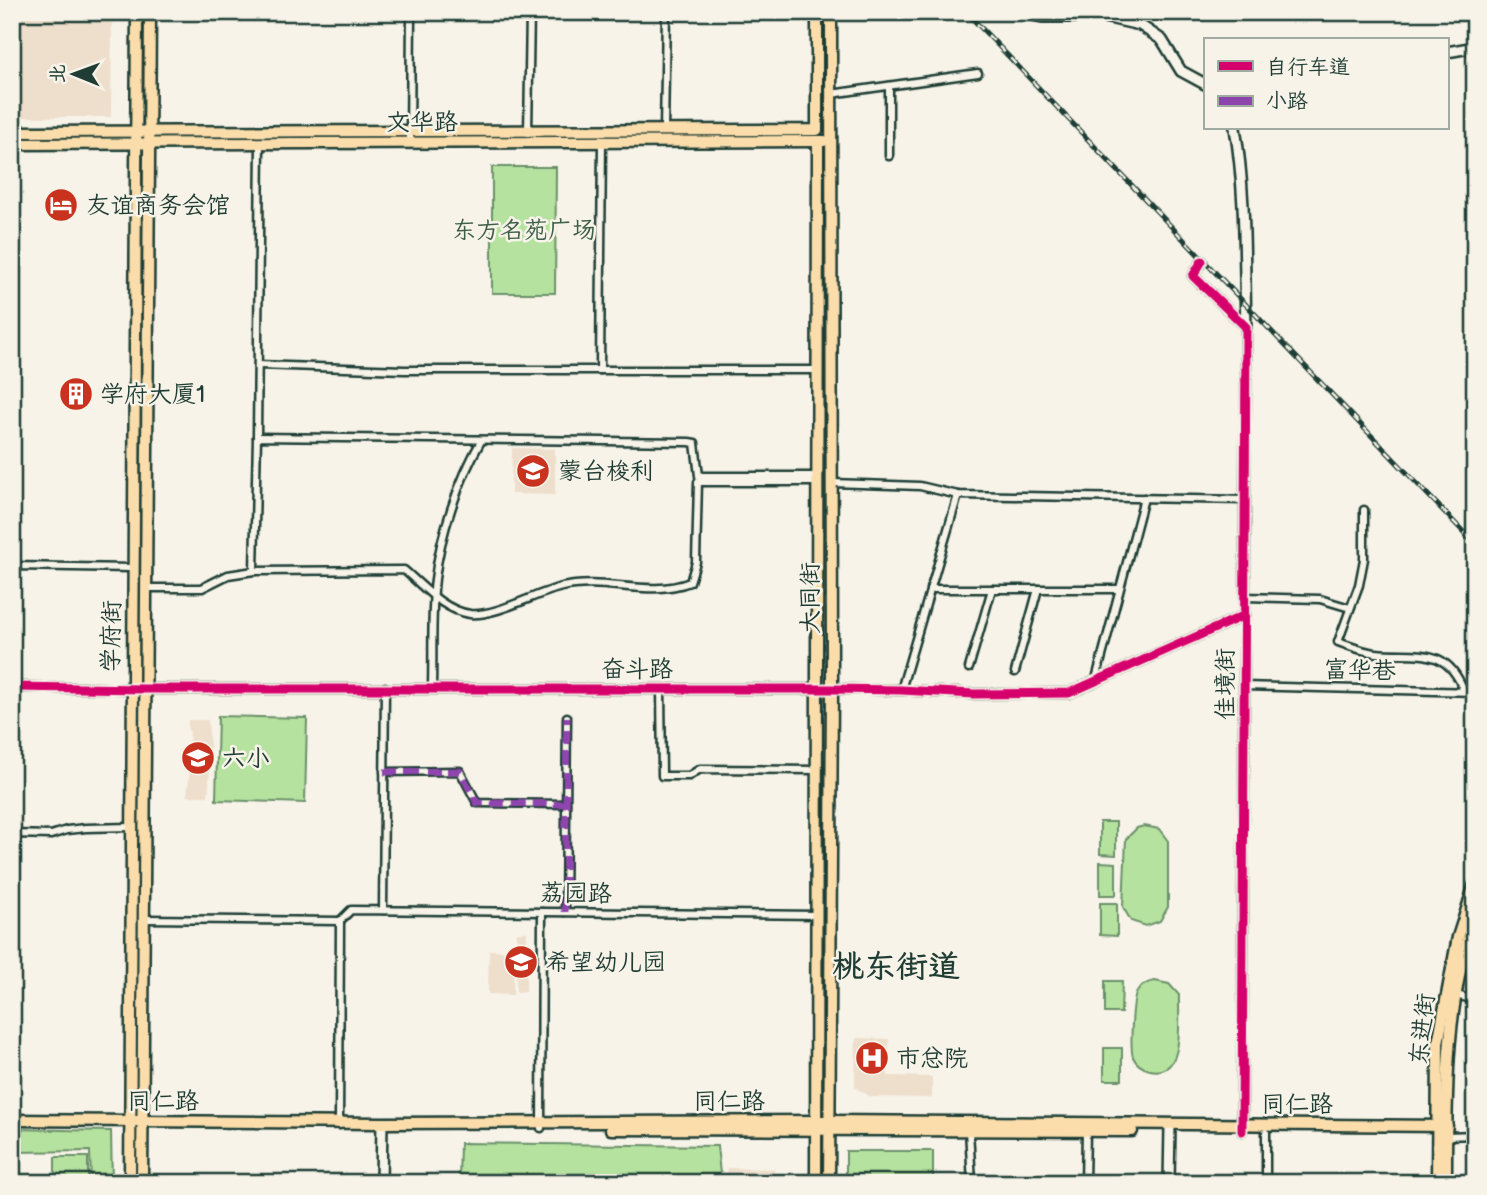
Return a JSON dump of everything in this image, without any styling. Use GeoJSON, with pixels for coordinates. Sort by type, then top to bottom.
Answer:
{"type":"FeatureCollection","features":[{"type":"Feature","properties":{"kind":"main road","name":"学府街"},"geometry":{"type":"LineString","coordinates":[[130,1183],[137,12]]}},
{"type":"Feature","properties":{"kind":"main road","name":"学府街"},"geometry":{"type":"LineString","coordinates":[[142,1183],[150,12]]}},
{"type":"Feature","properties":{"kind":"main road"},"geometry":{"type":"LineString","coordinates":[[817,12],[818,141]]}},
{"type":"Feature","properties":{"kind":"main road","name":"大同街"},"geometry":{"type":"LineString","coordinates":[[829,1183],[832,688],[831,12]]}},
{"type":"Feature","properties":{"kind":"main road"},"geometry":{"type":"LineString","coordinates":[[1017,12],[1042,17],[1104,17],[1140,24],[1162,40],[1181,71],[1204,83]]}},
{"type":"Feature","properties":{"kind":"main road"},"geometry":{"type":"LineString","coordinates":[[1448,52],[1475,47]]}},
{"type":"Feature","properties":{"kind":"main road","name":"文华路"},"geometry":{"type":"LineString","coordinates":[[12,132],[528,130],[602,136],[818,141],[832,135]]}},
{"type":"Feature","properties":{"kind":"main road","name":"文华路"},"geometry":{"type":"LineString","coordinates":[[12,144],[529,142],[664,131],[817,130]]}},
{"type":"Feature","properties":{"kind":"main road"},"geometry":{"type":"LineString","coordinates":[[817,130],[832,135]]}},
{"type":"Feature","properties":{"kind":"main road"},"geometry":{"type":"LineString","coordinates":[[1235,130],[1244,223],[1246,327]]}},
{"type":"Feature","properties":{"kind":"main road","name":"大同街"},"geometry":{"type":"LineString","coordinates":[[816,1183],[818,141]]}},
{"type":"Feature","properties":{"kind":"main road","name":"东进街"},"geometry":{"type":"LineString","coordinates":[[1446,1183],[1438,1043],[1455,949],[1475,884]]}},
{"type":"Feature","properties":{"kind":"main road","name":"东进街"},"geometry":{"type":"LineString","coordinates":[[1437,1183],[1449,1036],[1466,942],[1475,917]]}},
{"type":"Feature","properties":{"kind":"main road","name":"同仁路"},"geometry":{"type":"LineString","coordinates":[[12,1123],[1442,1130]]}},
{"type":"Feature","properties":{"kind":"main road"},"geometry":{"type":"LineString","coordinates":[[381,1183],[382,1125]]}},
{"type":"Feature","properties":{"kind":"main road","name":"同仁路"},"geometry":{"type":"LineString","coordinates":[[829,1125],[969,1130],[1086,1131],[1169,1128]]}},
{"type":"Feature","properties":{"kind":"main road"},"geometry":{"type":"LineString","coordinates":[[1169,1128],[1169,1183]]}},
{"type":"Feature","properties":{"kind":"main road","name":"同仁路"},"geometry":{"type":"LineString","coordinates":[[1242,1128],[1266,1132],[1442,1130]]}},
{"type":"Feature","properties":{"kind":"street"},"geometry":{"type":"LineString","coordinates":[[410,143],[411,12]]}},
{"type":"Feature","properties":{"kind":"street"},"geometry":{"type":"LineString","coordinates":[[529,142],[530,12]]}},
{"type":"Feature","properties":{"kind":"street"},"geometry":{"type":"LineString","coordinates":[[664,131],[666,12]]}},
{"type":"Feature","properties":{"kind":"street"},"geometry":{"type":"LineString","coordinates":[[831,94],[978,74]]}},
{"type":"Feature","properties":{"kind":"street"},"geometry":{"type":"LineString","coordinates":[[889,86],[889,156]]}},
{"type":"Feature","properties":{"kind":"street"},"geometry":{"type":"LineString","coordinates":[[600,370],[602,136]]}},
{"type":"Feature","properties":{"kind":"street"},"geometry":{"type":"LineString","coordinates":[[254,571],[260,143]]}},
{"type":"Feature","properties":{"kind":"street"},"geometry":{"type":"LineString","coordinates":[[1202,261],[1193,276],[1246,327]]}},
{"type":"Feature","properties":{"kind":"street","name":"佳境街"},"geometry":{"type":"LineString","coordinates":[[1242,1128],[1246,327]]}},
{"type":"Feature","properties":{"kind":"street"},"geometry":{"type":"LineString","coordinates":[[258,365],[404,370],[819,370]]}},
{"type":"Feature","properties":{"kind":"street"},"geometry":{"type":"LineString","coordinates":[[257,437],[689,442],[695,443],[699,476],[818,479]]}},
{"type":"Feature","properties":{"kind":"street"},"geometry":{"type":"LineString","coordinates":[[432,687],[437,566],[468,463],[481,441]]}},
{"type":"Feature","properties":{"kind":"street"},"geometry":{"type":"LineString","coordinates":[[147,588],[202,588],[228,575],[254,571],[404,570],[434,596],[458,612],[474,615],[492,612],[563,587],[591,583],[653,589],[677,587],[690,582],[696,562],[698,482],[818,479]]}},
{"type":"Feature","properties":{"kind":"street"},"geometry":{"type":"LineString","coordinates":[[832,483],[920,486],[958,495],[1245,500]]}},
{"type":"Feature","properties":{"kind":"street"},"geometry":{"type":"LineString","coordinates":[[901,690],[958,495]]}},
{"type":"Feature","properties":{"kind":"street"},"geometry":{"type":"LineString","coordinates":[[1096,679],[1144,498]]}},
{"type":"Feature","properties":{"kind":"street"},"geometry":{"type":"LineString","coordinates":[[1364,510],[1364,559],[1359,585],[1338,642],[1373,653],[1424,653],[1444,660],[1460,680],[1464,691]]}},
{"type":"Feature","properties":{"kind":"street"},"geometry":{"type":"LineString","coordinates":[[12,566],[132,568]]}},
{"type":"Feature","properties":{"kind":"street"},"geometry":{"type":"LineString","coordinates":[[930,589],[1118,589]]}},
{"type":"Feature","properties":{"kind":"street"},"geometry":{"type":"LineString","coordinates":[[969,668],[992,589]]}},
{"type":"Feature","properties":{"kind":"street"},"geometry":{"type":"LineString","coordinates":[[1015,672],[1038,589]]}},
{"type":"Feature","properties":{"kind":"street"},"geometry":{"type":"LineString","coordinates":[[1245,597],[1320,598],[1350,608]]}},
{"type":"Feature","properties":{"kind":"street","name":"奋斗路"},"geometry":{"type":"LineString","coordinates":[[12,687],[832,688],[974,694],[1069,693],[1245,615]]}},
{"type":"Feature","properties":{"kind":"street"},"geometry":{"type":"LineString","coordinates":[[383,910],[385,687]]}},
{"type":"Feature","properties":{"kind":"street","name":"富华巷"},"geometry":{"type":"LineString","coordinates":[[1244,687],[1475,692]]}},
{"type":"Feature","properties":{"kind":"street"},"geometry":{"type":"LineString","coordinates":[[661,689],[662,776],[689,776],[699,769],[818,770]]}},
{"type":"Feature","properties":{"kind":"street"},"geometry":{"type":"LineString","coordinates":[[565,912],[567,717]]}},
{"type":"Feature","properties":{"kind":"street"},"geometry":{"type":"LineString","coordinates":[[384,772],[460,771],[477,803],[566,804]]}},
{"type":"Feature","properties":{"kind":"street"},"geometry":{"type":"LineString","coordinates":[[12,834],[51,835],[67,830],[131,827]]}},
{"type":"Feature","properties":{"kind":"street","name":"荔园路"},"geometry":{"type":"LineString","coordinates":[[340,921],[351,910],[817,915]]}},
{"type":"Feature","properties":{"kind":"street"},"geometry":{"type":"LineString","coordinates":[[541,1126],[542,912]]}},
{"type":"Feature","properties":{"kind":"street"},"geometry":{"type":"LineString","coordinates":[[145,919],[340,921],[339,1125]]}},
{"type":"Feature","properties":{"kind":"street"},"geometry":{"type":"LineString","coordinates":[[1456,995],[1475,1000]]}},
{"type":"Feature","properties":{"kind":"street"},"geometry":{"type":"LineString","coordinates":[[969,1130],[972,1183]]}},
{"type":"Feature","properties":{"kind":"street"},"geometry":{"type":"LineString","coordinates":[[1442,1130],[1475,1136]]}},
{"type":"Feature","properties":{"kind":"street"},"geometry":{"type":"LineString","coordinates":[[1085,1183],[1086,1131]]}},
{"type":"Feature","properties":{"kind":"street"},"geometry":{"type":"LineString","coordinates":[[1266,1132],[1266,1183]]}},
{"type":"Feature","properties":{"kind":"shaded area"},"geometry":{"type":"Polygon","coordinates":[[[12,12],[112,12],[111,117],[12,117],[12,12]]]}},
{"type":"Feature","properties":{"kind":"shaded area","name":"蒙台梭利"},"geometry":{"type":"Polygon","coordinates":[[[512,448],[555,449],[555,495],[511,494],[512,448]]]}},
{"type":"Feature","properties":{"kind":"shaded area","name":"六小"},"geometry":{"type":"Polygon","coordinates":[[[188,720],[208,720],[208,796],[187,796],[190,769],[187,769],[190,731],[188,720]]]}},
{"type":"Feature","properties":{"kind":"shaded area","name":"希望幼儿园"},"geometry":{"type":"Polygon","coordinates":[[[517,932],[527,932],[526,992],[516,992],[517,932]]]}},
{"type":"Feature","properties":{"kind":"shaded area"},"geometry":{"type":"Polygon","coordinates":[[[489,950],[514,951],[513,995],[488,994],[489,950]]]}},
{"type":"Feature","properties":{"kind":"shaded area","name":"市总院"},"geometry":{"type":"Polygon","coordinates":[[[856,1038],[889,1039],[888,1076],[932,1077],[932,1098],[871,1097],[855,1087],[856,1038]]]}},
{"type":"Feature","properties":{"kind":"shaded area"},"geometry":{"type":"Polygon","coordinates":[[[727,1168],[774,1169],[773,1183],[727,1183],[727,1168]]]}},
{"type":"Feature","properties":{"kind":"green space","name":"东方名苑广场"},"geometry":{"type":"Polygon","coordinates":[[[492,167],[556,167],[555,293],[492,293],[492,167]]]}},
{"type":"Feature","properties":{"kind":"green space"},"geometry":{"type":"Polygon","coordinates":[[[218,716],[307,718],[305,803],[216,800],[218,716]]]}},
{"type":"Feature","properties":{"kind":"green space"},"geometry":{"type":"Polygon","coordinates":[[[1100,822],[1116,822],[1116,855],[1100,854],[1100,822]]]}},
{"type":"Feature","properties":{"kind":"green space"},"geometry":{"type":"Polygon","coordinates":[[[1144,826],[1159,829],[1168,841],[1168,907],[1160,921],[1146,926],[1131,921],[1123,907],[1126,839],[1137,828],[1144,826]]]}},
{"type":"Feature","properties":{"kind":"green space"},"geometry":{"type":"Polygon","coordinates":[[[1100,862],[1116,863],[1116,895],[1100,895],[1100,862]]]}},
{"type":"Feature","properties":{"kind":"green space"},"geometry":{"type":"Polygon","coordinates":[[[1100,903],[1117,903],[1117,936],[1100,935],[1100,903]]]}},
{"type":"Feature","properties":{"kind":"green space"},"geometry":{"type":"Polygon","coordinates":[[[1105,981],[1122,981],[1121,1013],[1105,1013],[1105,981]]]}},
{"type":"Feature","properties":{"kind":"green space"},"geometry":{"type":"Polygon","coordinates":[[[1155,981],[1169,984],[1179,995],[1178,1043],[1170,1065],[1162,1070],[1142,1067],[1134,1059],[1132,1052],[1135,996],[1147,983],[1155,981]]]}},
{"type":"Feature","properties":{"kind":"green space"},"geometry":{"type":"Polygon","coordinates":[[[1104,1048],[1122,1048],[1122,1080],[1104,1080],[1104,1048]]]}},
{"type":"Feature","properties":{"kind":"green space"},"geometry":{"type":"Polygon","coordinates":[[[12,1129],[111,1131],[112,1183],[91,1183],[90,1151],[12,1152],[12,1129]]]}},
{"type":"Feature","properties":{"kind":"green space"},"geometry":{"type":"Polygon","coordinates":[[[460,1143],[717,1146],[721,1183],[459,1183],[460,1143]]]}},
{"type":"Feature","properties":{"kind":"green space"},"geometry":{"type":"Polygon","coordinates":[[[846,1151],[933,1151],[933,1183],[846,1183],[846,1151]]]}},
{"type":"Feature","properties":{"kind":"green space"},"geometry":{"type":"Polygon","coordinates":[[[55,1157],[88,1157],[88,1183],[55,1183],[55,1157]]]}},
{"type":"Feature","properties":{"kind":"railway"},"geometry":{"type":"LineString","coordinates":[[966,12],[1475,544]]}},
{"type":"Feature","properties":{"kind":"marked path"},"geometry":{"type":"LineString","coordinates":[[565,912],[567,717]]}},
{"type":"Feature","properties":{"kind":"marked path"},"geometry":{"type":"LineString","coordinates":[[384,772],[460,771],[477,803],[566,804]]}},
{"type":"Feature","properties":{"kind":"cycle path"},"geometry":{"type":"LineString","coordinates":[[1202,261],[1193,276],[1246,327],[1242,1131]]}},
{"type":"Feature","properties":{"kind":"cycle path"},"geometry":{"type":"LineString","coordinates":[[12,687],[832,689],[974,694],[1069,693],[1245,615]]}},
{"type":"Feature","properties":{"kind":"place","name":"友谊商务会馆"},"geometry":{"type":"Point","coordinates":[61,205]}},
{"type":"Feature","properties":{"kind":"place","name":"学府大厦1"},"geometry":{"type":"Point","coordinates":[76,394]}},
{"type":"Feature","properties":{"kind":"place","name":"蒙台梭利"},"geometry":{"type":"Point","coordinates":[533,471]}},
{"type":"Feature","properties":{"kind":"place","name":"六小"},"geometry":{"type":"Point","coordinates":[198,758]}},
{"type":"Feature","properties":{"kind":"place","name":"希望幼儿园"},"geometry":{"type":"Point","coordinates":[521,962]}},
{"type":"Feature","properties":{"kind":"place","name":"市总院"},"geometry":{"type":"Point","coordinates":[872,1058]}},
{"type":"Feature","properties":{"kind":"district","name":"桃东街道"},"geometry":{"type":"Point","coordinates":[896,966]}}]}
